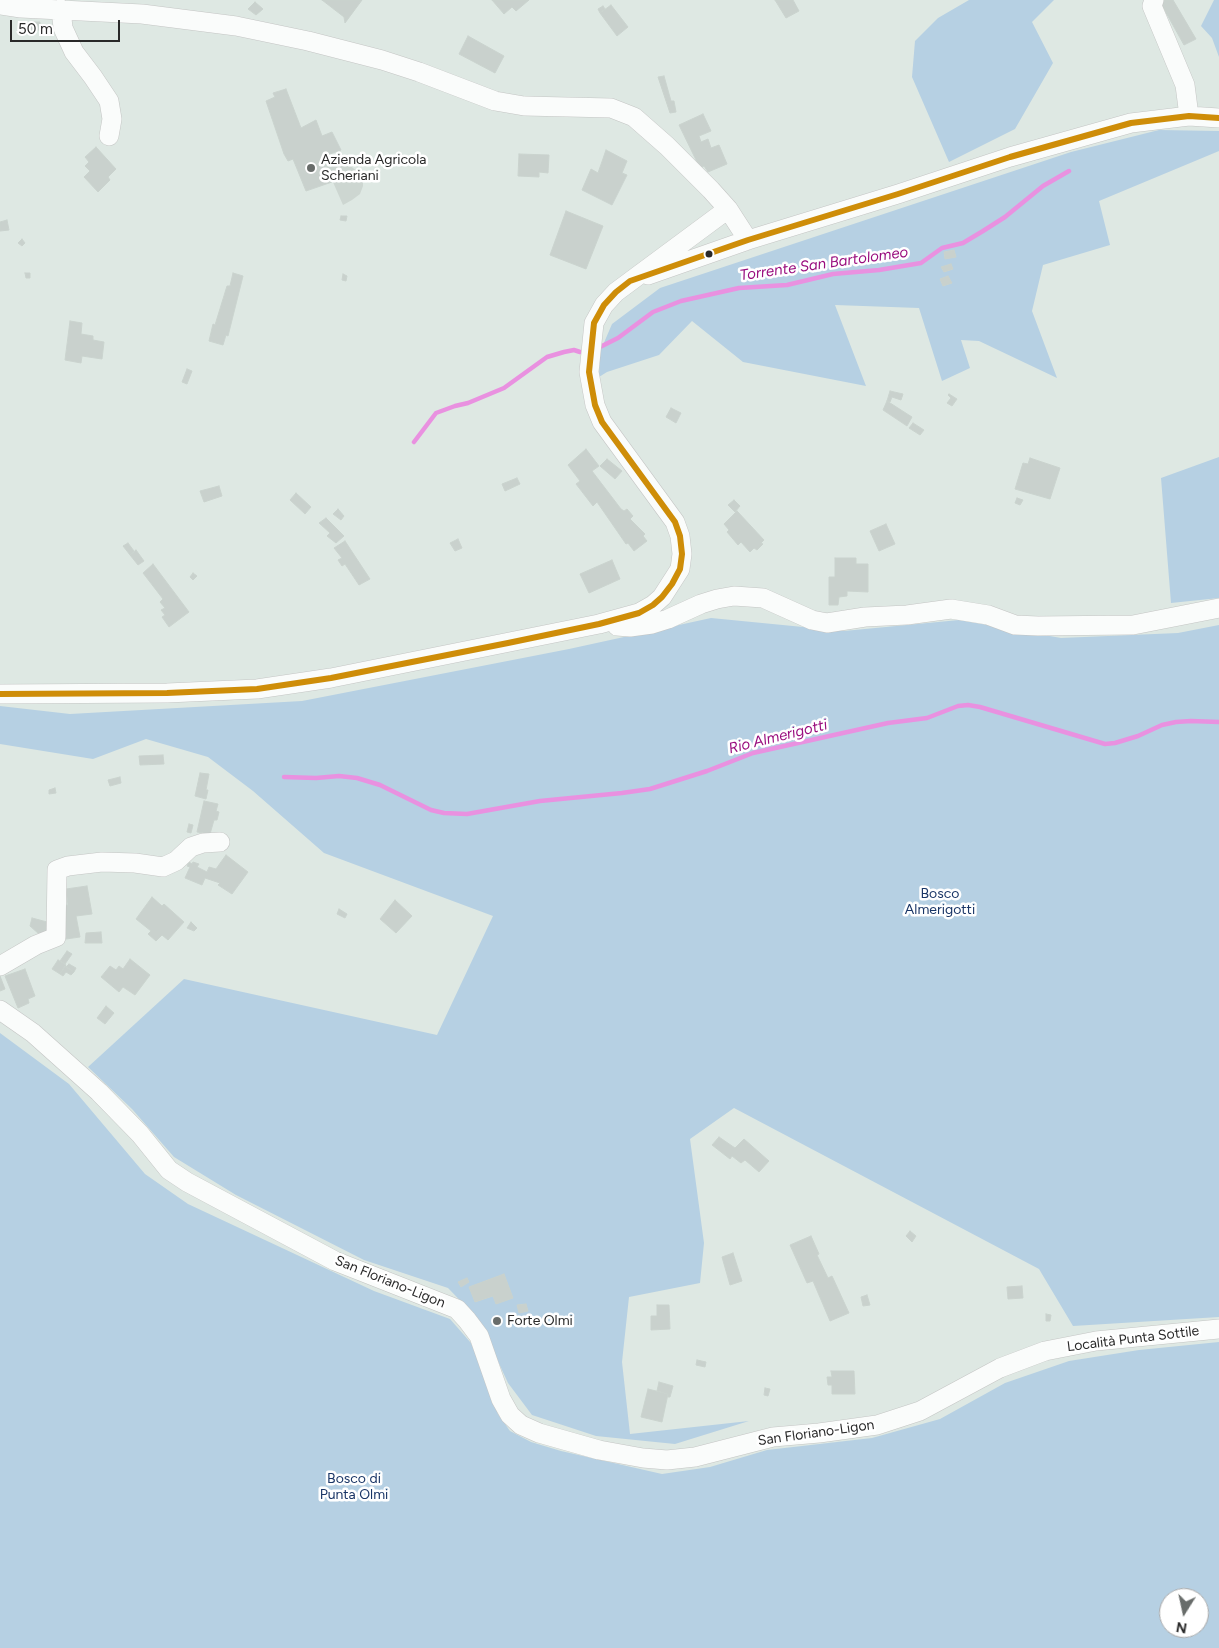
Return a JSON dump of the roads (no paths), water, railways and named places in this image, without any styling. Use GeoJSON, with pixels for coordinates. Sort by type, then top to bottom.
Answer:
{"type":"FeatureCollection","features":[{"type":"Feature","properties":{"kind":"street"},"geometry":{"type":"LineString","coordinates":[[1154,0],[1152,6],[1185,85],[1189,116]]}},
{"type":"Feature","properties":{"kind":"street"},"geometry":{"type":"LineString","coordinates":[[0,5],[21,8],[142,14],[236,26],[308,40],[382,60],[495,101],[524,106],[611,108],[634,117],[712,190],[728,209],[748,240]]}},
{"type":"Feature","properties":{"kind":"street"},"geometry":{"type":"LineString","coordinates":[[61,9],[63,28],[74,52],[109,101],[112,119],[109,136]]}},
{"type":"Feature","properties":{"kind":"street"},"geometry":{"type":"LineString","coordinates":[[630,281],[748,240],[1038,149],[1131,123],[1189,116],[1219,118]]}},
{"type":"Feature","properties":{"kind":"street"},"geometry":{"type":"LineString","coordinates":[[0,694],[167,693],[257,689],[331,678],[599,624],[639,613],[653,605],[672,584],[680,569],[682,554],[680,536],[675,522],[650,485],[628,459],[602,422],[595,405],[589,372],[594,323],[604,305],[616,292],[728,209]]}},
{"type":"Feature","properties":{"kind":"street"},"geometry":{"type":"LineString","coordinates":[[599,624],[630,627],[652,624],[701,604],[734,596],[763,598],[812,620],[827,623],[866,617],[951,609],[988,615],[1015,624],[1038,626],[1134,625],[1219,608]]}},
{"type":"Feature","properties":{"kind":"street"},"geometry":{"type":"LineString","coordinates":[[0,966],[36,945],[56,937],[57,870],[68,866],[102,862],[135,863],[163,867],[176,861],[191,847],[203,843],[220,842]]}},
{"type":"Feature","properties":{"kind":"street","name":"San Floriano-Ligon"},"geometry":{"type":"LineString","coordinates":[[0,1010],[32,1033],[99,1092],[140,1134],[169,1170],[217,1200],[335,1261],[457,1309],[468,1320],[479,1336],[502,1399],[510,1415],[521,1425],[539,1433],[599,1450],[643,1458],[667,1460],[694,1457],[773,1437],[878,1425],[920,1411],[1000,1368],[1020,1360]]}},
{"type":"Feature","properties":{"kind":"street","name":"Località Punta Sottile"},"geometry":{"type":"LineString","coordinates":[[1020,1360],[1045,1351],[1096,1340],[1219,1329]]}},
{"type":"Feature","properties":{"kind":"waterway","name":"Torrente San Bartolomeo"},"geometry":{"type":"LineString","coordinates":[[600,347],[618,338],[653,312],[681,301],[739,288],[787,285],[833,274],[879,270],[921,263],[942,248],[963,243],[983,231],[1005,217],[1043,186],[1069,171]]}},
{"type":"Feature","properties":{"kind":"waterway","name":"Torrente San Bartolomeo"},"geometry":{"type":"LineString","coordinates":[[414,442],[436,413],[468,403],[504,388],[547,357],[574,350],[580,352]]}},
{"type":"Feature","properties":{"kind":"waterway","name":"Rio Almerigotti"},"geometry":{"type":"LineString","coordinates":[[284,777],[316,778],[339,776],[357,778],[380,785],[431,810],[444,813],[467,814],[540,801],[650,789],[707,771],[753,753],[888,723],[927,718],[958,706],[980,707],[1105,744],[1138,736],[1162,725],[1176,722],[1219,722]]}},
{"type":"Feature","properties":{"kind":"place","name":"Azienda Agricola Scheriani"},"geometry":{"type":"Point","coordinates":[311,168]}},
{"type":"Feature","properties":{"kind":"place","name":"Forte Olmi"},"geometry":{"type":"Point","coordinates":[497,1321]}},
{"type":"Feature","properties":{"kind":"park label","name":"Bosco Almerigotti"},"geometry":{"type":"Point","coordinates":[940,902]}},
{"type":"Feature","properties":{"kind":"park label","name":"Bosco di Punta Olmi"},"geometry":{"type":"Point","coordinates":[354,1488]}}]}
